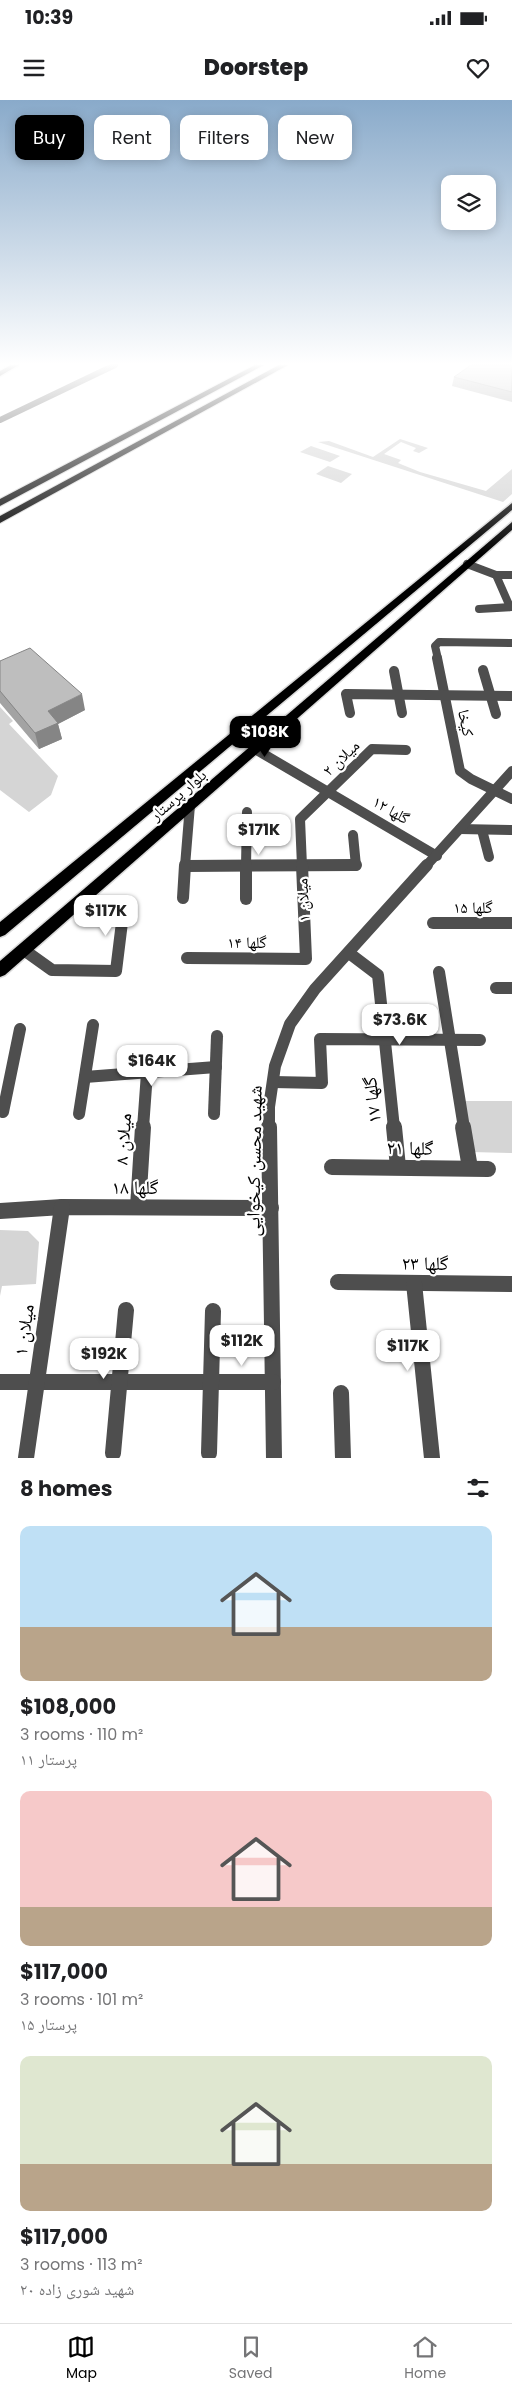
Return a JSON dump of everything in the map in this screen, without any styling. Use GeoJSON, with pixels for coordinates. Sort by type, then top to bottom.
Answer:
{"type":"FeatureCollection","features":[{"type":"Feature","properties":{"kind":"highway"},"geometry":{"type":"LineString","coordinates":[[0,503],[141,428]]}},
{"type":"Feature","properties":{"kind":"highway"},"geometry":{"type":"LineString","coordinates":[[0,520],[168,428]]}},
{"type":"Feature","properties":{"kind":"main road","name":"بلوار پرستار"},"geometry":{"type":"LineString","coordinates":[[0,931],[512,506]]}},
{"type":"Feature","properties":{"kind":"main road","name":"بلوار پرستار"},"geometry":{"type":"LineString","coordinates":[[0,970],[512,525]]}},
{"type":"Feature","properties":{"kind":"main road"},"geometry":{"type":"LineString","coordinates":[[264,713],[285,723]]}},
{"type":"Feature","properties":{"kind":"street"},"geometry":{"type":"LineString","coordinates":[[467,564],[496,575],[512,575]]}},
{"type":"Feature","properties":{"kind":"street"},"geometry":{"type":"LineString","coordinates":[[479,609],[511,607],[496,575]]}},
{"type":"Feature","properties":{"kind":"street","name":"کیخا"},"geometry":{"type":"LineString","coordinates":[[494,790],[471,779],[460,771],[436,644],[439,642],[512,643]]}},
{"type":"Feature","properties":{"kind":"street"},"geometry":{"type":"LineString","coordinates":[[483,670],[496,714]]}},
{"type":"Feature","properties":{"kind":"street"},"geometry":{"type":"LineString","coordinates":[[394,671],[402,713]]}},
{"type":"Feature","properties":{"kind":"street"},"geometry":{"type":"LineString","coordinates":[[350,713],[346,694],[446,697],[512,696]]}},
{"type":"Feature","properties":{"kind":"street","name":"گلها ۱۲"},"geometry":{"type":"LineString","coordinates":[[255,749],[437,856]]}},
{"type":"Feature","properties":{"kind":"street","name":"میلان ۲"},"geometry":{"type":"LineString","coordinates":[[328,792],[372,749],[406,750]]}},
{"type":"Feature","properties":{"kind":"street","name":"شهید محسن کیخوایی"},"geometry":{"type":"LineString","coordinates":[[274,1458],[269,1107],[275,1066],[290,1024],[315,989],[437,856],[512,770]]}},
{"type":"Feature","properties":{"kind":"street"},"geometry":{"type":"LineString","coordinates":[[494,790],[512,798]]}},
{"type":"Feature","properties":{"kind":"street","name":"میلان ۱"},"geometry":{"type":"LineString","coordinates":[[306,959],[300,819],[328,792]]}},
{"type":"Feature","properties":{"kind":"street"},"geometry":{"type":"LineString","coordinates":[[183,898],[190,805]]}},
{"type":"Feature","properties":{"kind":"street"},"geometry":{"type":"LineString","coordinates":[[246,899],[248,812]]}},
{"type":"Feature","properties":{"kind":"street"},"geometry":{"type":"LineString","coordinates":[[460,829],[512,830]]}},
{"type":"Feature","properties":{"kind":"street"},"geometry":{"type":"LineString","coordinates":[[482,830],[489,857]]}},
{"type":"Feature","properties":{"kind":"street"},"geometry":{"type":"LineString","coordinates":[[186,866],[356,866],[354,835]]}},
{"type":"Feature","properties":{"kind":"street"},"geometry":{"type":"LineString","coordinates":[[24,950],[52,970],[116,971],[124,906]]}},
{"type":"Feature","properties":{"kind":"street","name":"گلها ۱۵"},"geometry":{"type":"LineString","coordinates":[[433,923],[512,923]]}},
{"type":"Feature","properties":{"kind":"street","name":"گلها ۱۷"},"geometry":{"type":"LineString","coordinates":[[349,953],[378,975],[398,1167]]}},
{"type":"Feature","properties":{"kind":"street","name":"گلها ۱۴"},"geometry":{"type":"LineString","coordinates":[[187,958],[306,959]]}},
{"type":"Feature","properties":{"kind":"street"},"geometry":{"type":"LineString","coordinates":[[439,972],[470,1168]]}},
{"type":"Feature","properties":{"kind":"street"},"geometry":{"type":"LineString","coordinates":[[496,988],[512,988]]}},
{"type":"Feature","properties":{"kind":"street"},"geometry":{"type":"LineString","coordinates":[[79,1114],[93,1025]]}},
{"type":"Feature","properties":{"kind":"street"},"geometry":{"type":"LineString","coordinates":[[3,1112],[5,1076],[20,1029]]}},
{"type":"Feature","properties":{"kind":"street"},"geometry":{"type":"LineString","coordinates":[[214,1114],[217,1036]]}},
{"type":"Feature","properties":{"kind":"street"},"geometry":{"type":"LineString","coordinates":[[273,1082],[322,1083],[320,1039],[480,1040]]}},
{"type":"Feature","properties":{"kind":"street"},"geometry":{"type":"LineString","coordinates":[[86,1077],[216,1066]]}},
{"type":"Feature","properties":{"kind":"street","name":"میلان ۸"},"geometry":{"type":"LineString","coordinates":[[138,1207],[147,1073]]}},
{"type":"Feature","properties":{"kind":"street","name":"گلها ۲۱"},"geometry":{"type":"LineString","coordinates":[[332,1167],[488,1169]]}},
{"type":"Feature","properties":{"kind":"street","name":"میلان ۱"},"geometry":{"type":"LineString","coordinates":[[26,1458],[62,1207]]}},
{"type":"Feature","properties":{"kind":"street","name":"گلها ۱۸"},"geometry":{"type":"LineString","coordinates":[[0,1211],[62,1207],[271,1208]]}},
{"type":"Feature","properties":{"kind":"street","name":"گلها ۲۳"},"geometry":{"type":"LineString","coordinates":[[338,1282],[512,1284]]}},
{"type":"Feature","properties":{"kind":"street"},"geometry":{"type":"LineString","coordinates":[[414,1283],[432,1458]]}},
{"type":"Feature","properties":{"kind":"street"},"geometry":{"type":"LineString","coordinates":[[113,1453],[126,1310]]}},
{"type":"Feature","properties":{"kind":"street"},"geometry":{"type":"LineString","coordinates":[[209,1453],[213,1311]]}},
{"type":"Feature","properties":{"kind":"street"},"geometry":{"type":"LineString","coordinates":[[0,1382],[273,1382]]}},
{"type":"Feature","properties":{"kind":"street"},"geometry":{"type":"LineString","coordinates":[[341,1393],[343,1458]]}},
{"type":"Feature","properties":{"kind":"shaded area"},"geometry":{"type":"Polygon","coordinates":[[[400,439],[428,448],[419,453],[413,451],[416,448],[401,442],[384,454],[401,460],[398,463],[420,472],[486,491],[512,469],[512,494],[503,502],[318,442],[329,441],[373,457],[400,439]]]}},
{"type":"Feature","properties":{"kind":"shaded area"},"geometry":{"type":"Polygon","coordinates":[[[311,446],[340,456],[330,462],[300,452],[311,446]]]}},
{"type":"Feature","properties":{"kind":"shaded area"},"geometry":{"type":"Polygon","coordinates":[[[328,466],[352,474],[341,483],[316,474],[328,466]]]}},
{"type":"Feature","properties":{"kind":"shaded area"},"geometry":{"type":"Polygon","coordinates":[[[0,707],[13,721],[9,724],[58,776],[51,795],[29,812],[0,790],[0,707]]]}},
{"type":"Feature","properties":{"kind":"shaded area"},"geometry":{"type":"Polygon","coordinates":[[[465,1101],[512,1101],[512,1153],[471,1152],[465,1101]]]}},
{"type":"Feature","properties":{"kind":"shaded area"},"geometry":{"type":"Polygon","coordinates":[[[0,1230],[28,1231],[39,1242],[36,1284],[2,1286],[0,1296],[0,1230]]]}},
{"type":"Feature","properties":{"kind":"building"},"geometry":{"type":"Polygon","coordinates":[[[30,648],[82,694],[48,711],[58,723],[35,733],[0,691],[0,661],[30,648]]]}}]}
